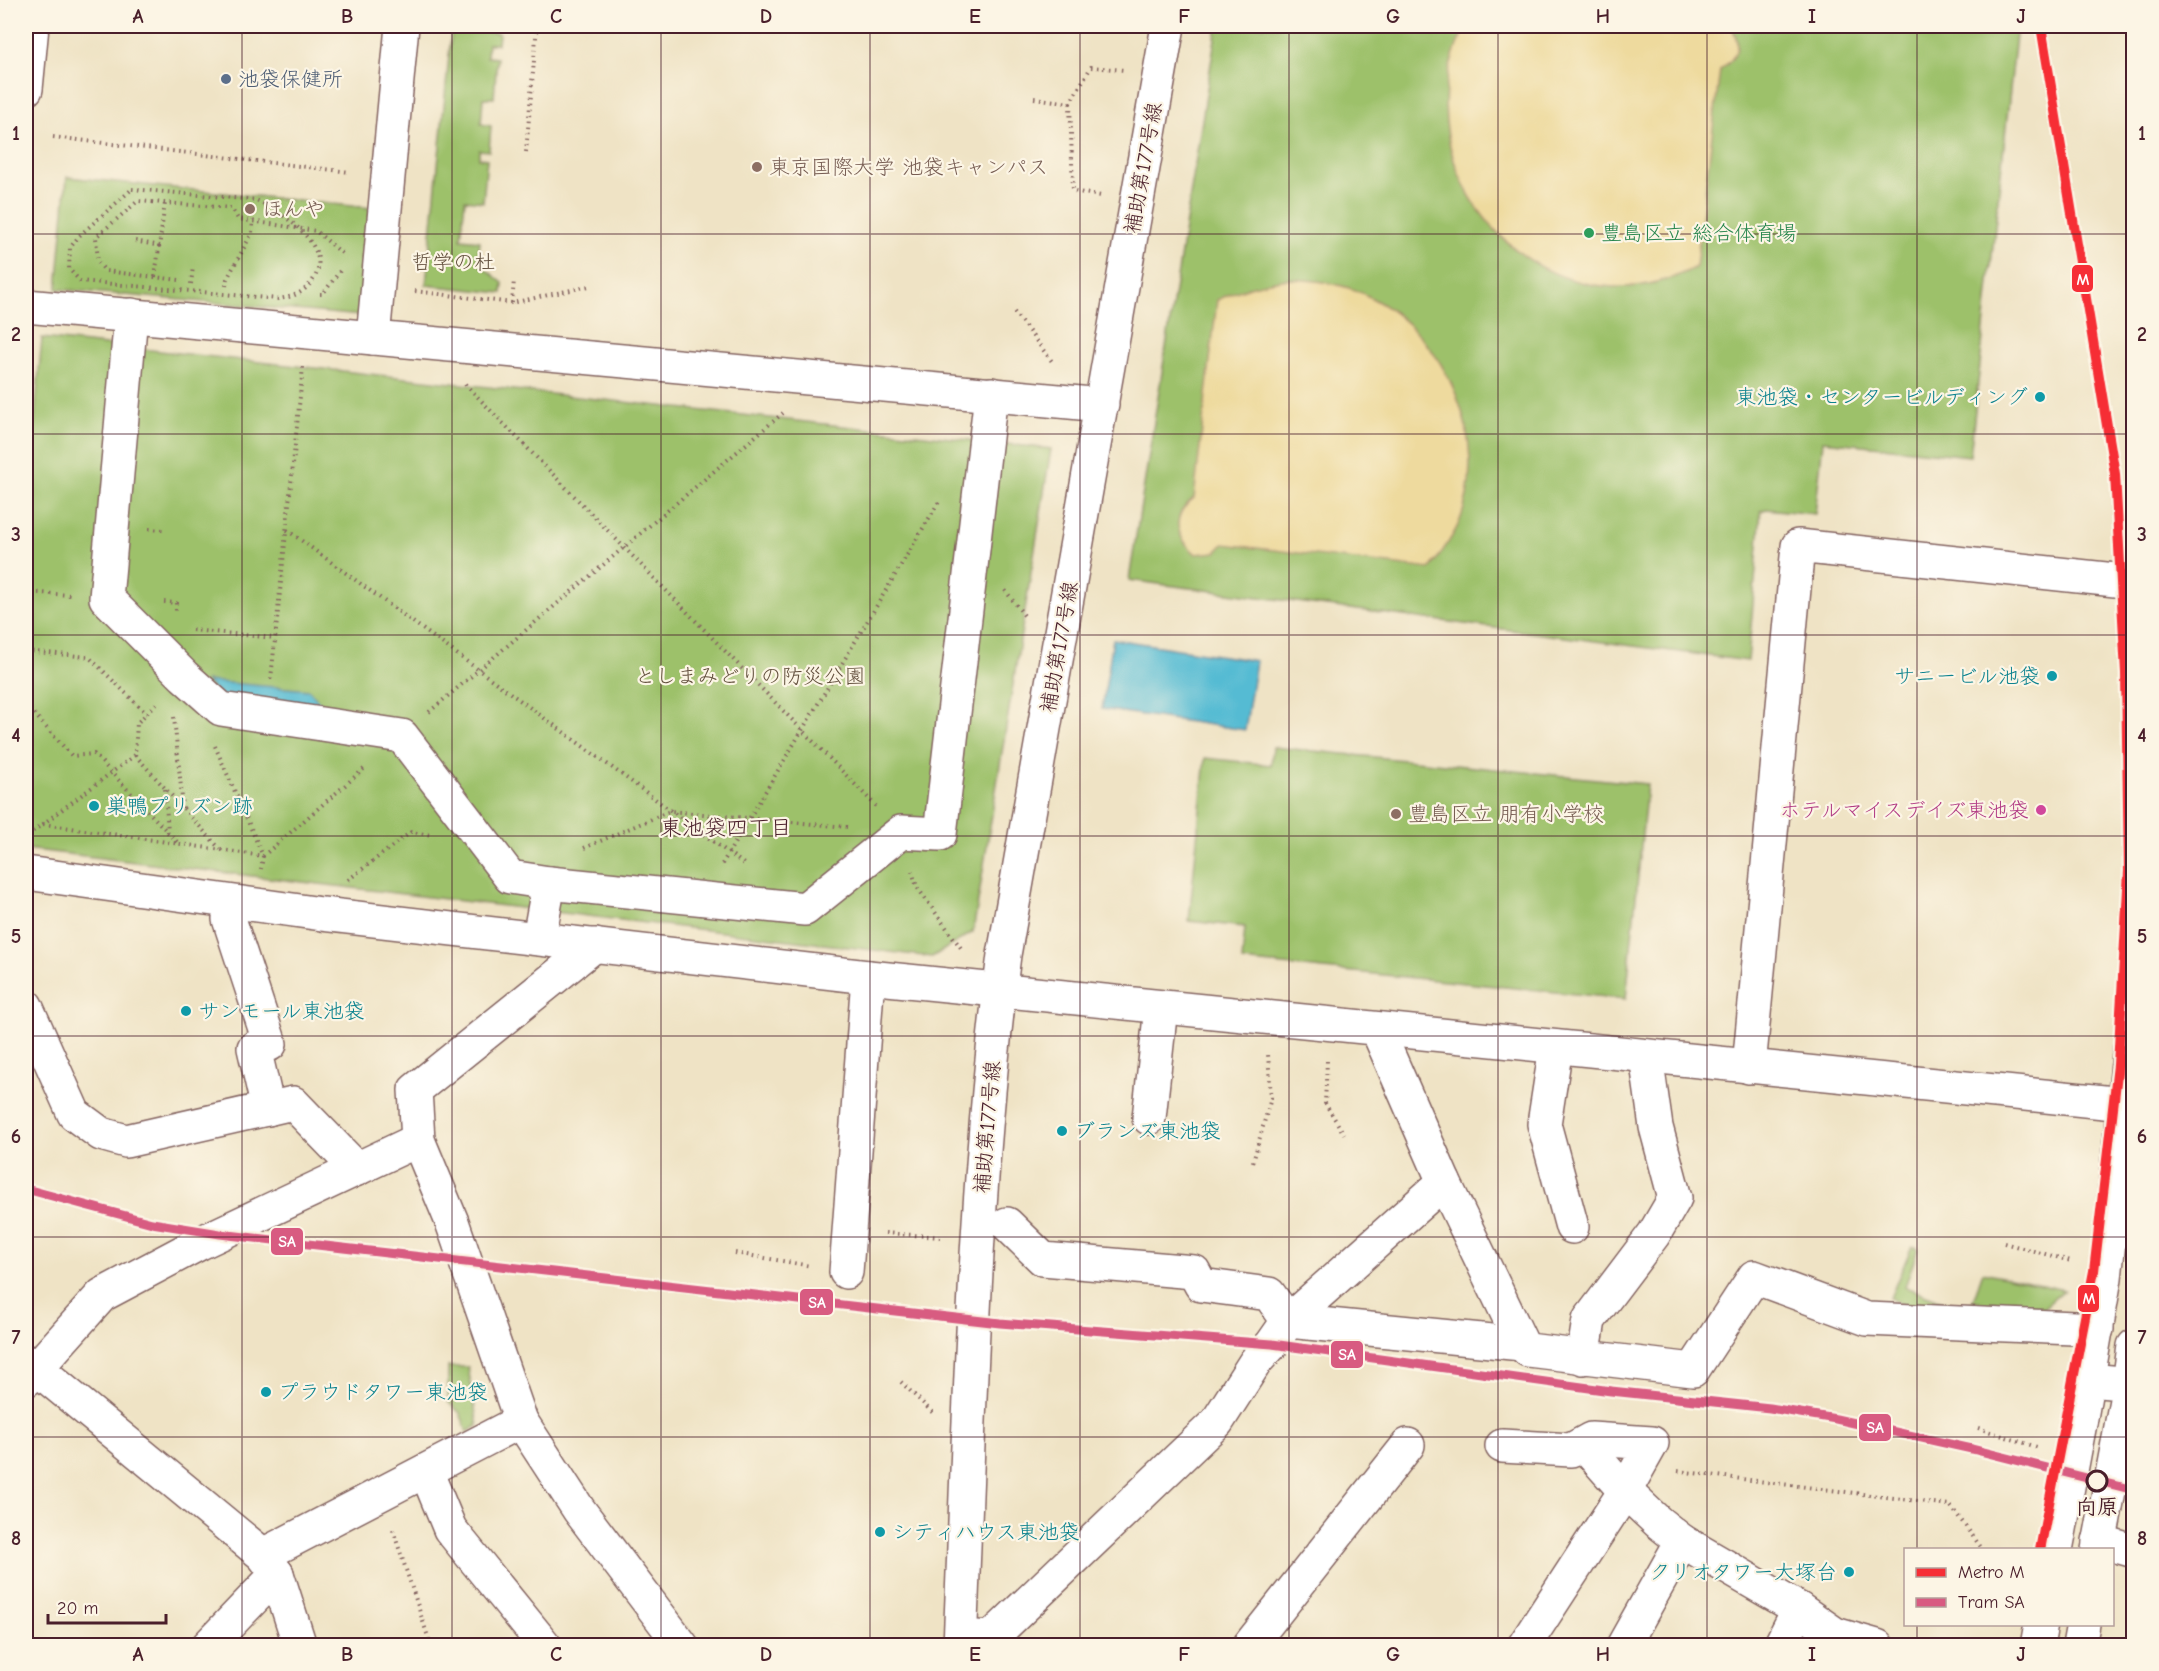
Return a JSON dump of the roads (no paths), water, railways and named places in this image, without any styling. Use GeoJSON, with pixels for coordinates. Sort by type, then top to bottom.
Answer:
{"type":"FeatureCollection","features":[{"type":"Feature","properties":{"kind":"main road"},"geometry":{"type":"LineString","coordinates":[[26,89],[32,26]]}},
{"type":"Feature","properties":{"kind":"main road"},"geometry":{"type":"LineString","coordinates":[[373,338],[402,26]]}},
{"type":"Feature","properties":{"kind":"main road","name":"補助第177号線"},"geometry":{"type":"LineString","coordinates":[[961,1641],[975,1272],[1000,991],[1168,26]]}},
{"type":"Feature","properties":{"kind":"main road"},"geometry":{"type":"LineString","coordinates":[[26,306],[1102,405]]}},
{"type":"Feature","properties":{"kind":"main road"},"geometry":{"type":"LineString","coordinates":[[130,315],[106,598],[177,683],[221,709],[402,736],[510,877],[804,909],[901,832],[940,834],[991,394]]}},
{"type":"Feature","properties":{"kind":"main road"},"geometry":{"type":"LineString","coordinates":[[1749,1067],[1798,546],[2133,582]]}},
{"type":"Feature","properties":{"kind":"main road"},"geometry":{"type":"LineString","coordinates":[[26,873],[230,903],[1000,991],[2124,1104]]}},
{"type":"Feature","properties":{"kind":"main road"},"geometry":{"type":"LineString","coordinates":[[539,938],[549,883]]}},
{"type":"Feature","properties":{"kind":"main road"},"geometry":{"type":"LineString","coordinates":[[230,903],[229,919],[270,1044],[254,1048],[268,1109]]}},
{"type":"Feature","properties":{"kind":"main road"},"geometry":{"type":"LineString","coordinates":[[595,945],[415,1090],[418,1140],[452,1222],[521,1421],[579,1510],[681,1646]]}},
{"type":"Feature","properties":{"kind":"main road"},"geometry":{"type":"LineString","coordinates":[[846,1272],[868,976]]}},
{"type":"Feature","properties":{"kind":"main road"},"geometry":{"type":"LineString","coordinates":[[26,1006],[74,1114],[101,1134],[126,1141],[293,1103],[357,1169]]}},
{"type":"Feature","properties":{"kind":"main road"},"geometry":{"type":"LineString","coordinates":[[1149,1118],[1161,1007]]}},
{"type":"Feature","properties":{"kind":"main road"},"geometry":{"type":"LineString","coordinates":[[2056,1548],[2105,1278],[2133,1007]]}},
{"type":"Feature","properties":{"kind":"main road"},"geometry":{"type":"LineString","coordinates":[[1377,1029],[1444,1182],[1522,1344],[1528,1350],[1694,1370],[1754,1277],[1867,1319],[2097,1329]]}},
{"type":"Feature","properties":{"kind":"main road"},"geometry":{"type":"LineString","coordinates":[[1556,1047],[1544,1124],[1572,1227]]}},
{"type":"Feature","properties":{"kind":"main road"},"geometry":{"type":"LineString","coordinates":[[1583,1358],[1589,1320],[1654,1234],[1675,1198],[1656,1127],[1646,1056]]}},
{"type":"Feature","properties":{"kind":"main road"},"geometry":{"type":"LineString","coordinates":[[300,1646],[270,1565],[29,1370],[102,1295],[200,1243],[418,1140]]}},
{"type":"Feature","properties":{"kind":"main road"},"geometry":{"type":"LineString","coordinates":[[961,1641],[991,1638],[1216,1422],[1256,1361],[1288,1322],[1444,1182]]}},
{"type":"Feature","properties":{"kind":"main road"},"geometry":{"type":"LineString","coordinates":[[1007,1224],[1043,1259],[1194,1272],[1201,1285],[1269,1294],[1288,1322]]}},
{"type":"Feature","properties":{"kind":"main road"},"geometry":{"type":"LineString","coordinates":[[1288,1322],[1522,1344]]}},
{"type":"Feature","properties":{"kind":"main road"},"geometry":{"type":"LineString","coordinates":[[2133,1346],[2131,1384],[2098,1545],[2133,1551]]}},
{"type":"Feature","properties":{"kind":"main road"},"geometry":{"type":"LineString","coordinates":[[2088,1380],[2131,1384]]}},
{"type":"Feature","properties":{"kind":"main road"},"geometry":{"type":"LineString","coordinates":[[208,1646],[270,1565],[381,1495],[521,1421]]}},
{"type":"Feature","properties":{"kind":"main road"},"geometry":{"type":"LineString","coordinates":[[1502,1446],[1571,1450],[1591,1439],[1652,1443],[1524,1646]]}},
{"type":"Feature","properties":{"kind":"main road"},"geometry":{"type":"LineString","coordinates":[[1583,1444],[1632,1478],[1658,1522],[1682,1541],[1799,1609],[1835,1634],[1877,1646]]}},
{"type":"Feature","properties":{"kind":"main road"},"geometry":{"type":"LineString","coordinates":[[1249,1646],[1408,1445]]}},
{"type":"Feature","properties":{"kind":"main road"},"geometry":{"type":"LineString","coordinates":[[426,1471],[450,1529],[545,1646]]}},
{"type":"Feature","properties":{"kind":"main road"},"geometry":{"type":"LineString","coordinates":[[1623,1646],[1682,1541]]}},
{"type":"Feature","properties":{"kind":"main road"},"geometry":{"type":"LineString","coordinates":[[1779,1646],[1799,1609]]}},
{"type":"Feature","properties":{"kind":"main road"},"geometry":{"type":"LineString","coordinates":[[2037,1646],[2041,1626]]}},
{"type":"Feature","properties":{"kind":"main road"},"geometry":{"type":"LineString","coordinates":[[2079,1646],[2083,1626]]}},
{"type":"Feature","properties":{"kind":"water"},"geometry":{"type":"Polygon","coordinates":[[[1113,639],[1256,661],[1245,730],[1102,709],[1113,639]]]}},
{"type":"Feature","properties":{"kind":"water"},"geometry":{"type":"Polygon","coordinates":[[[206,681],[309,690],[327,711],[225,701],[206,681]]]}},
{"type":"Feature","properties":{"kind":"metro line","name":"M"},"geometry":{"type":"LineString","coordinates":[[2040,1548],[2094,1271],[2118,1065],[2129,871],[2126,673],[2115,474],[2041,26]]}},
{"type":"Feature","properties":{"kind":"tram line","name":"SA"},"geometry":{"type":"LineString","coordinates":[[26,1189],[152,1223],[220,1234],[1000,1323],[1272,1344],[1611,1391],[1770,1408],[1836,1419],[1972,1449],[2134,1490]]}},
{"type":"Feature","properties":{"kind":"place","name":"池袋保健所"},"geometry":{"type":"Point","coordinates":[226,79]}},
{"type":"Feature","properties":{"kind":"place","name":"東京国際大学 池袋キャンパス"},"geometry":{"type":"Point","coordinates":[757,167]}},
{"type":"Feature","properties":{"kind":"place","name":"ほんや"},"geometry":{"type":"Point","coordinates":[250,209]}},
{"type":"Feature","properties":{"kind":"place","name":"豊島区立 総合体育場"},"geometry":{"type":"Point","coordinates":[1589,233]}},
{"type":"Feature","properties":{"kind":"place","name":"東池袋・センタービルディング"},"geometry":{"type":"Point","coordinates":[2040,397]}},
{"type":"Feature","properties":{"kind":"place","name":"サニービル池袋"},"geometry":{"type":"Point","coordinates":[2052,676]}},
{"type":"Feature","properties":{"kind":"place","name":"巣鴨プリズン跡"},"geometry":{"type":"Point","coordinates":[94,806]}},
{"type":"Feature","properties":{"kind":"place","name":"ホテルマイスデイズ東池袋"},"geometry":{"type":"Point","coordinates":[2041,810]}},
{"type":"Feature","properties":{"kind":"place","name":"豊島区立 朋有小学校"},"geometry":{"type":"Point","coordinates":[1396,814]}},
{"type":"Feature","properties":{"kind":"place","name":"サンモール東池袋"},"geometry":{"type":"Point","coordinates":[186,1011]}},
{"type":"Feature","properties":{"kind":"place","name":"ブランズ東池袋"},"geometry":{"type":"Point","coordinates":[1062,1131]}},
{"type":"Feature","properties":{"kind":"place","name":"プラウドタワー東池袋"},"geometry":{"type":"Point","coordinates":[266,1392]}},
{"type":"Feature","properties":{"kind":"place","name":"向原"},"geometry":{"type":"Point","coordinates":[2097,1481]}},
{"type":"Feature","properties":{"kind":"place","name":"シティハウス東池袋"},"geometry":{"type":"Point","coordinates":[880,1532]}},
{"type":"Feature","properties":{"kind":"place","name":"クリオタワー大塚台"},"geometry":{"type":"Point","coordinates":[1849,1572]}},
{"type":"Feature","properties":{"kind":"district","name":"東池袋四丁目"},"geometry":{"type":"Point","coordinates":[726,827]}},
{"type":"Feature","properties":{"kind":"park label","name":"哲学の杜"},"geometry":{"type":"Point","coordinates":[453,262]}},
{"type":"Feature","properties":{"kind":"park label","name":"としまみどりの防災公園"},"geometry":{"type":"Point","coordinates":[750,676]}}]}
